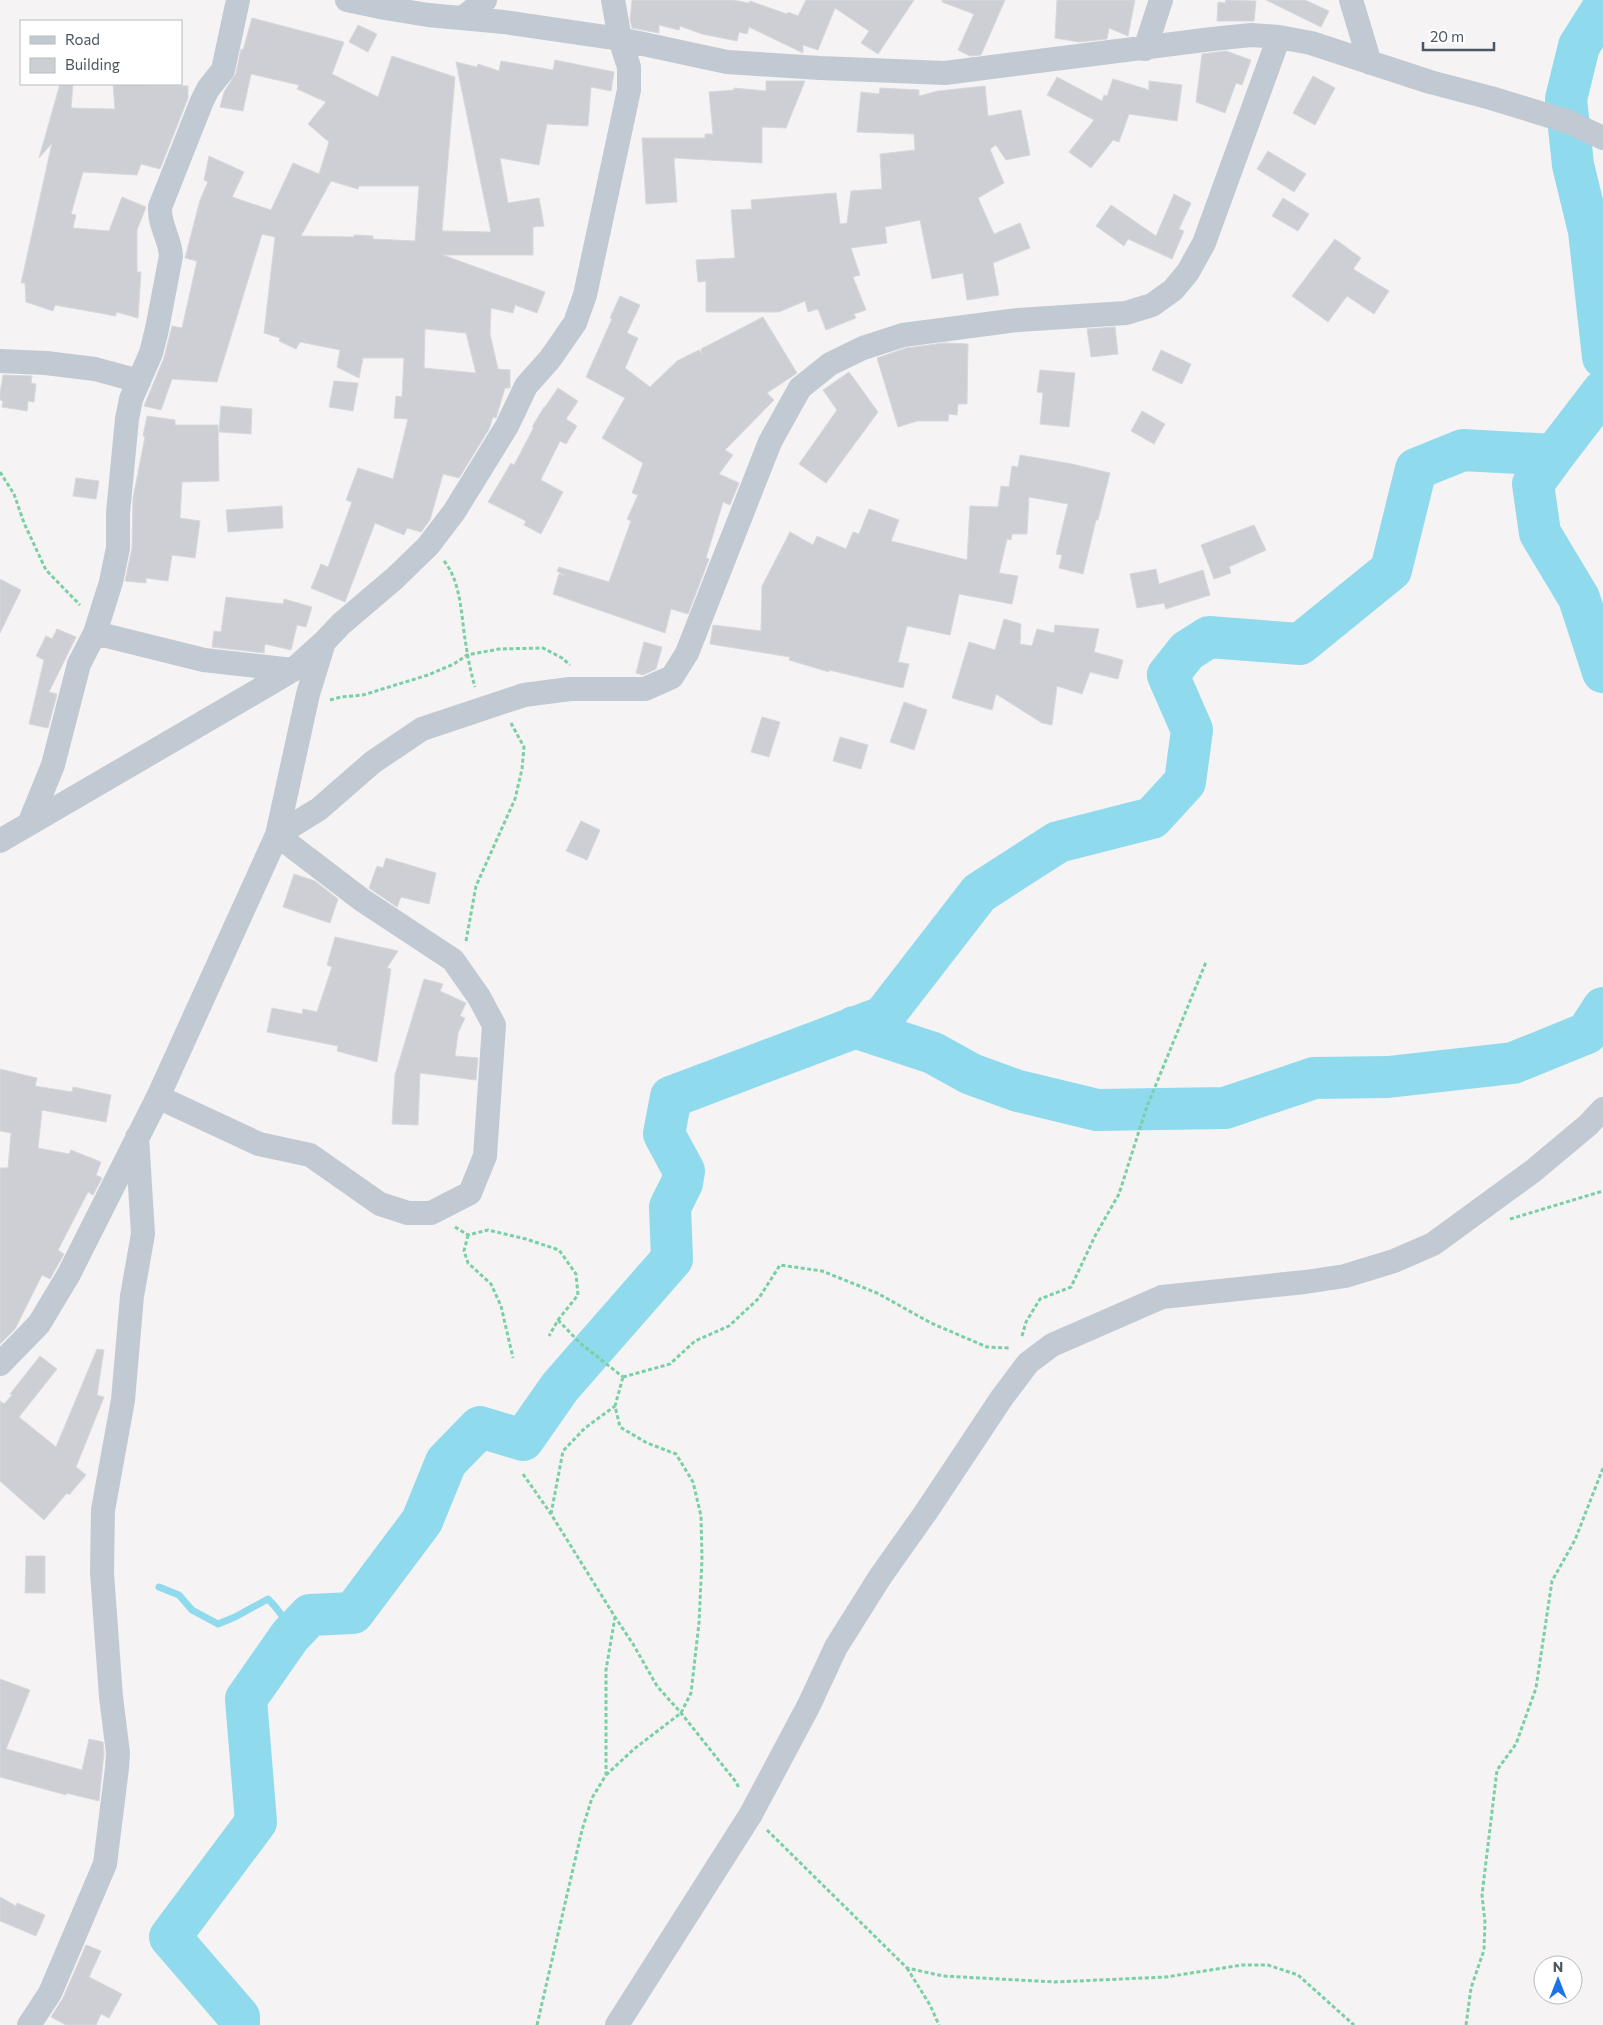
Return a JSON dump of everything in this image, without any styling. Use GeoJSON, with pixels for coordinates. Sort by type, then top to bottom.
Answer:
{"type":"FeatureCollection","features":[{"type":"Feature","properties":{"kind":"street"},"geometry":{"type":"LineString","coordinates":[[29,824],[54,765],[79,664],[97,625],[111,582],[118,548],[118,514],[126,429],[131,399],[151,353],[171,256],[160,219],[160,207],[202,101],[223,70],[238,0]]}},
{"type":"Feature","properties":{"kind":"street"},"geometry":{"type":"LineString","coordinates":[[347,0],[428,15],[464,17],[620,39],[727,62],[944,73],[1251,35],[1279,37],[1311,42],[1370,63],[1569,122],[1603,138]]}},
{"type":"Feature","properties":{"kind":"street"},"geometry":{"type":"LineString","coordinates":[[464,17],[485,0]]}},
{"type":"Feature","properties":{"kind":"street"},"geometry":{"type":"LineString","coordinates":[[0,841],[293,670],[341,624],[395,578],[430,543],[459,504],[507,426],[526,386],[550,359],[575,323],[587,286],[629,90],[629,67],[620,39],[613,0]]}},
{"type":"Feature","properties":{"kind":"street"},"geometry":{"type":"LineString","coordinates":[[1144,49],[1161,0]]}},
{"type":"Feature","properties":{"kind":"street"},"geometry":{"type":"LineString","coordinates":[[1351,0],[1370,63]]}},
{"type":"Feature","properties":{"kind":"street"},"geometry":{"type":"LineString","coordinates":[[277,835],[319,809],[373,762],[422,729],[524,695],[570,689],[645,689],[672,678],[687,652],[770,442],[800,388],[830,364],[863,348],[903,335],[1018,320],[1126,314],[1152,305],[1173,290],[1188,272],[1204,243],[1279,37]]}},
{"type":"Feature","properties":{"kind":"street"},"geometry":{"type":"LineString","coordinates":[[0,361],[46,363],[95,369],[139,381]]}},
{"type":"Feature","properties":{"kind":"street"},"geometry":{"type":"LineString","coordinates":[[97,625],[204,660],[293,670]]}},
{"type":"Feature","properties":{"kind":"street"},"geometry":{"type":"LineString","coordinates":[[0,1364],[39,1324],[68,1274],[158,1097],[277,835],[303,715],[324,642]]}},
{"type":"Feature","properties":{"kind":"street"},"geometry":{"type":"LineString","coordinates":[[158,1097],[258,1144],[310,1155],[380,1204],[408,1213],[432,1213],[470,1193],[485,1156],[494,1025],[479,997],[453,960],[362,900],[277,835]]}},
{"type":"Feature","properties":{"kind":"street"},"geometry":{"type":"LineString","coordinates":[[616,2025],[751,1814],[809,1705],[836,1647],[880,1577],[932,1504],[1001,1399],[1024,1356],[1162,1297],[1345,1276],[1394,1261],[1433,1244],[1533,1171],[1588,1125],[1603,1109]]}},
{"type":"Feature","properties":{"kind":"street"},"geometry":{"type":"LineString","coordinates":[[29,2025],[50,1992],[104,1864],[117,1768],[118,1753],[102,1574],[103,1510],[123,1400],[132,1296],[143,1234],[137,1137]]}},
{"type":"Feature","properties":{"kind":"path"},"geometry":{"type":"LineString","coordinates":[[0,472],[14,494],[24,523],[46,570],[84,608],[97,625]]}},
{"type":"Feature","properties":{"kind":"path"},"geometry":{"type":"LineString","coordinates":[[430,543],[449,567],[458,595],[468,655],[478,698],[510,722],[524,747],[522,769],[515,799],[476,886],[460,970]]}},
{"type":"Feature","properties":{"kind":"path"},"geometry":{"type":"LineString","coordinates":[[303,715],[320,704],[340,697],[363,694],[428,675],[454,664],[468,655],[499,649],[543,648],[562,658],[598,689]]}},
{"type":"Feature","properties":{"kind":"path"},"geometry":{"type":"LineString","coordinates":[[623,1377],[670,1364],[695,1340],[729,1326],[759,1298],[780,1265],[822,1271],[877,1293],[931,1323],[987,1347],[1024,1356],[1026,1322],[1040,1299],[1071,1287],[1095,1236],[1119,1194],[1146,1109],[1206,962]]}},
{"type":"Feature","properties":{"kind":"path"},"geometry":{"type":"LineString","coordinates":[[1505,1220],[1603,1192]]}},
{"type":"Feature","properties":{"kind":"path"},"geometry":{"type":"LineString","coordinates":[[432,1213],[468,1235],[488,1230],[526,1239],[559,1250],[576,1274],[578,1295],[558,1320],[550,1336]]}},
{"type":"Feature","properties":{"kind":"path"},"geometry":{"type":"LineString","coordinates":[[468,1235],[464,1251],[468,1263],[491,1284],[501,1306],[513,1358]]}},
{"type":"Feature","properties":{"kind":"path"},"geometry":{"type":"LineString","coordinates":[[558,1320],[580,1342],[623,1377]]}},
{"type":"Feature","properties":{"kind":"path"},"geometry":{"type":"LineString","coordinates":[[537,2025],[582,1830],[592,1798],[606,1776],[634,1748],[681,1713],[691,1694],[699,1623],[702,1559],[701,1516],[693,1482],[676,1454],[647,1443],[620,1427],[615,1406],[623,1377]]}},
{"type":"Feature","properties":{"kind":"path"},"geometry":{"type":"LineString","coordinates":[[551,1514],[563,1452],[585,1428],[615,1406]]}},
{"type":"Feature","properties":{"kind":"path"},"geometry":{"type":"LineString","coordinates":[[1466,2025],[1471,1988],[1484,1950],[1485,1922],[1482,1895],[1497,1770],[1516,1744],[1536,1688],[1552,1581],[1575,1540],[1603,1468]]}},
{"type":"Feature","properties":{"kind":"path"},"geometry":{"type":"LineString","coordinates":[[523,1474],[551,1514],[633,1644],[657,1686],[736,1782],[751,1814],[907,1968],[930,2005],[939,2025]]}},
{"type":"Feature","properties":{"kind":"path"},"geometry":{"type":"LineString","coordinates":[[606,1776],[606,1670],[615,1617]]}},
{"type":"Feature","properties":{"kind":"path"},"geometry":{"type":"LineString","coordinates":[[907,1968],[943,1976],[1055,1982],[1166,1977],[1242,1965],[1268,1965],[1298,1975],[1354,2025]]}},
{"type":"Feature","properties":{"kind":"building"},"geometry":{"type":"Polygon","coordinates":[[[632,0],[732,0],[749,3],[750,1],[798,16],[806,0],[914,0],[878,54],[861,43],[869,31],[835,8],[818,50],[803,45],[803,53],[749,27],[747,34],[739,32],[737,41],[702,34],[680,26],[679,30],[659,25],[659,33],[632,28],[630,19],[632,0]]]}},
{"type":"Feature","properties":{"kind":"building"},"geometry":{"type":"Polygon","coordinates":[[[942,0],[1005,0],[981,55],[970,56],[958,50],[974,14],[942,2],[942,0]]]}},
{"type":"Feature","properties":{"kind":"building"},"geometry":{"type":"Polygon","coordinates":[[[1057,0],[1135,0],[1128,36],[1109,28],[1107,39],[1079,42],[1055,38],[1057,0]]]}},
{"type":"Feature","properties":{"kind":"building"},"geometry":{"type":"Polygon","coordinates":[[[1226,0],[1256,1],[1254,21],[1217,21],[1218,2],[1225,3],[1226,0]]]}},
{"type":"Feature","properties":{"kind":"building"},"geometry":{"type":"Polygon","coordinates":[[[1266,0],[1305,0],[1329,11],[1321,27],[1266,0]]]}},
{"type":"Feature","properties":{"kind":"building"},"geometry":{"type":"Polygon","coordinates":[[[252,18],[344,42],[332,74],[378,97],[392,56],[455,77],[442,231],[491,232],[456,62],[477,67],[478,64],[499,71],[501,61],[553,70],[555,60],[614,72],[611,91],[591,87],[588,126],[547,124],[539,165],[500,158],[508,203],[539,198],[544,226],[533,227],[533,255],[443,255],[545,292],[537,313],[515,305],[513,313],[491,308],[490,334],[498,369],[510,370],[510,388],[505,388],[496,418],[493,417],[489,429],[459,478],[443,474],[430,520],[421,532],[407,528],[404,535],[375,523],[345,602],[311,588],[321,564],[328,567],[352,502],[346,500],[358,468],[393,479],[408,419],[394,418],[396,396],[402,397],[404,358],[363,358],[359,378],[337,367],[340,350],[300,342],[296,349],[279,341],[280,338],[264,333],[275,237],[262,234],[217,382],[172,379],[161,410],[144,406],[164,358],[172,326],[182,328],[197,261],[185,258],[200,200],[208,182],[204,180],[209,156],[244,172],[232,197],[271,210],[293,163],[319,174],[329,142],[308,124],[326,102],[297,89],[299,85],[251,74],[243,111],[220,107],[224,92],[236,73],[241,49],[243,50],[252,18]],[[331,181],[301,236],[354,237],[354,235],[373,236],[373,239],[415,241],[419,186],[359,186],[358,189],[331,181]],[[425,329],[424,368],[476,373],[466,333],[425,329]]]}},
{"type":"Feature","properties":{"kind":"building"},"geometry":{"type":"Polygon","coordinates":[[[358,25],[377,34],[368,52],[349,42],[358,25]]]}},
{"type":"Feature","properties":{"kind":"building"},"geometry":{"type":"Polygon","coordinates":[[[1226,51],[1251,60],[1242,85],[1236,83],[1225,113],[1196,102],[1202,54],[1226,51]]]}},
{"type":"Feature","properties":{"kind":"building"},"geometry":{"type":"Polygon","coordinates":[[[1313,76],[1335,88],[1315,125],[1293,113],[1313,76]]]}},
{"type":"Feature","properties":{"kind":"building"},"geometry":{"type":"Polygon","coordinates":[[[1057,77],[1102,101],[1104,95],[1107,96],[1113,79],[1149,90],[1149,81],[1182,85],[1177,121],[1129,114],[1119,142],[1113,140],[1091,168],[1069,152],[1094,120],[1047,95],[1057,77]]]}},
{"type":"Feature","properties":{"kind":"building"},"geometry":{"type":"Polygon","coordinates":[[[766,81],[805,81],[786,128],[762,127],[762,163],[674,158],[677,202],[646,204],[642,138],[705,138],[705,134],[713,134],[709,92],[734,90],[734,88],[766,91],[766,81]]]}},
{"type":"Feature","properties":{"kind":"building"},"geometry":{"type":"Polygon","coordinates":[[[60,85],[73,85],[71,108],[115,109],[113,85],[188,86],[188,98],[160,169],[141,164],[137,175],[83,172],[71,214],[76,215],[73,228],[109,231],[122,197],[146,207],[137,230],[137,272],[141,272],[138,318],[116,312],[116,316],[55,305],[53,311],[26,302],[25,283],[21,283],[52,143],[39,158],[60,85]]]}},
{"type":"Feature","properties":{"kind":"building"},"geometry":{"type":"Polygon","coordinates":[[[985,86],[988,116],[1021,110],[1030,155],[1006,160],[996,145],[990,149],[1004,183],[978,198],[994,234],[1020,223],[1030,248],[993,263],[999,295],[967,300],[963,273],[932,279],[920,220],[885,227],[887,243],[851,248],[860,275],[853,277],[866,310],[854,314],[856,318],[826,330],[818,309],[808,312],[805,301],[779,312],[706,312],[706,281],[698,282],[696,260],[735,258],[731,210],[752,209],[751,200],[836,193],[840,224],[847,223],[851,191],[882,189],[880,154],[915,150],[914,134],[857,132],[861,92],[879,94],[880,88],[919,90],[919,96],[938,91],[985,86]]]}},
{"type":"Feature","properties":{"kind":"building"},"geometry":{"type":"Polygon","coordinates":[[[1268,151],[1306,174],[1294,192],[1257,169],[1268,151]]]}},
{"type":"Feature","properties":{"kind":"building"},"geometry":{"type":"Polygon","coordinates":[[[1174,194],[1191,203],[1179,229],[1184,231],[1172,259],[1128,239],[1124,246],[1096,226],[1111,205],[1156,236],[1174,194]]]}},
{"type":"Feature","properties":{"kind":"building"},"geometry":{"type":"Polygon","coordinates":[[[1283,198],[1309,214],[1298,231],[1272,216],[1283,198]]]}},
{"type":"Feature","properties":{"kind":"building"},"geometry":{"type":"Polygon","coordinates":[[[1335,239],[1361,258],[1353,269],[1389,291],[1374,314],[1347,296],[1328,322],[1292,296],[1335,239]]]}},
{"type":"Feature","properties":{"kind":"building"},"geometry":{"type":"Polygon","coordinates":[[[620,296],[640,305],[627,333],[638,338],[625,368],[650,387],[677,361],[699,350],[702,354],[701,349],[763,317],[797,373],[767,393],[774,400],[725,450],[733,455],[719,474],[739,483],[730,505],[723,502],[706,558],[709,559],[688,614],[671,609],[665,633],[553,594],[559,574],[565,576],[557,571],[559,567],[609,582],[631,521],[627,519],[638,495],[632,493],[643,463],[602,438],[625,398],[586,377],[612,319],[610,318],[620,296]]]}},
{"type":"Feature","properties":{"kind":"building"},"geometry":{"type":"Polygon","coordinates":[[[1115,327],[1118,354],[1091,357],[1087,329],[1115,327]]]}},
{"type":"Feature","properties":{"kind":"building"},"geometry":{"type":"Polygon","coordinates":[[[944,343],[968,344],[967,404],[958,404],[957,415],[949,414],[948,421],[917,421],[898,427],[877,358],[906,348],[944,343]]]}},
{"type":"Feature","properties":{"kind":"building"},"geometry":{"type":"Polygon","coordinates":[[[1161,350],[1191,364],[1182,384],[1152,370],[1161,350]]]}},
{"type":"Feature","properties":{"kind":"building"},"geometry":{"type":"Polygon","coordinates":[[[1040,370],[1075,373],[1069,427],[1040,424],[1043,393],[1037,392],[1040,370]]]}},
{"type":"Feature","properties":{"kind":"building"},"geometry":{"type":"Polygon","coordinates":[[[849,372],[878,412],[826,483],[799,464],[837,410],[823,390],[849,372]]]}},
{"type":"Feature","properties":{"kind":"building"},"geometry":{"type":"Polygon","coordinates":[[[3,375],[32,376],[31,383],[36,384],[34,402],[28,401],[27,411],[2,407],[3,401],[0,400],[0,393],[3,375]]]}},
{"type":"Feature","properties":{"kind":"building"},"geometry":{"type":"Polygon","coordinates":[[[334,381],[358,383],[353,411],[329,407],[334,381]]]}},
{"type":"Feature","properties":{"kind":"building"},"geometry":{"type":"Polygon","coordinates":[[[558,388],[578,401],[566,419],[577,426],[566,444],[560,441],[541,480],[563,492],[541,534],[524,525],[526,521],[488,502],[511,463],[514,465],[534,427],[532,427],[558,388]]]}},
{"type":"Feature","properties":{"kind":"building"},"geometry":{"type":"Polygon","coordinates":[[[221,406],[252,409],[251,434],[219,432],[221,406]]]}},
{"type":"Feature","properties":{"kind":"building"},"geometry":{"type":"Polygon","coordinates":[[[1142,411],[1165,424],[1154,444],[1131,431],[1142,411]]]}},
{"type":"Feature","properties":{"kind":"building"},"geometry":{"type":"Polygon","coordinates":[[[147,416],[175,420],[175,425],[218,425],[219,481],[182,482],[180,518],[200,521],[195,558],[172,555],[168,581],[146,578],[146,583],[125,581],[132,548],[133,498],[145,437],[143,436],[147,416]]]}},
{"type":"Feature","properties":{"kind":"building"},"geometry":{"type":"Polygon","coordinates":[[[1020,455],[1110,473],[1083,574],[1059,568],[1062,555],[1056,554],[1068,504],[1029,497],[1027,534],[1012,534],[1011,540],[1007,539],[999,573],[1018,576],[1012,604],[959,594],[950,635],[907,626],[898,662],[909,664],[903,688],[829,670],[829,672],[789,660],[790,657],[710,644],[713,625],[761,631],[762,586],[790,532],[813,545],[817,536],[846,549],[853,532],[859,534],[869,509],[899,520],[891,541],[967,560],[970,506],[998,507],[1001,486],[1009,487],[1012,466],[1018,467],[1020,455]]]}},
{"type":"Feature","properties":{"kind":"building"},"geometry":{"type":"Polygon","coordinates":[[[76,478],[99,481],[96,499],[73,496],[76,478]]]}},
{"type":"Feature","properties":{"kind":"building"},"geometry":{"type":"Polygon","coordinates":[[[282,506],[283,528],[228,532],[226,510],[282,506]]]}},
{"type":"Feature","properties":{"kind":"building"},"geometry":{"type":"Polygon","coordinates":[[[1254,525],[1266,550],[1229,567],[1231,573],[1214,579],[1201,545],[1254,525]]]}},
{"type":"Feature","properties":{"kind":"building"},"geometry":{"type":"Polygon","coordinates":[[[1156,569],[1159,584],[1203,570],[1210,595],[1166,609],[1164,603],[1137,608],[1130,574],[1156,569]]]}},
{"type":"Feature","properties":{"kind":"building"},"geometry":{"type":"Polygon","coordinates":[[[0,579],[21,590],[0,633],[0,579]]]}},
{"type":"Feature","properties":{"kind":"building"},"geometry":{"type":"Polygon","coordinates":[[[226,597],[283,604],[284,599],[312,607],[306,627],[297,625],[291,650],[265,644],[264,653],[212,647],[214,631],[221,632],[226,597]]]}},
{"type":"Feature","properties":{"kind":"building"},"geometry":{"type":"Polygon","coordinates":[[[1004,619],[1021,624],[1020,644],[1032,646],[1037,629],[1054,633],[1055,625],[1099,629],[1094,652],[1123,660],[1118,679],[1090,672],[1082,694],[1057,686],[1052,725],[1042,723],[996,694],[992,710],[952,698],[969,642],[995,650],[1004,619]]]}},
{"type":"Feature","properties":{"kind":"building"},"geometry":{"type":"Polygon","coordinates":[[[57,629],[76,637],[49,692],[57,694],[48,728],[29,724],[44,660],[36,656],[46,636],[52,639],[57,629]]]}},
{"type":"Feature","properties":{"kind":"building"},"geometry":{"type":"Polygon","coordinates":[[[644,642],[662,647],[656,669],[643,675],[636,673],[644,642]]]}},
{"type":"Feature","properties":{"kind":"building"},"geometry":{"type":"Polygon","coordinates":[[[904,702],[927,710],[914,750],[890,742],[904,702]]]}},
{"type":"Feature","properties":{"kind":"building"},"geometry":{"type":"Polygon","coordinates":[[[762,717],[780,722],[769,757],[751,752],[762,717]]]}},
{"type":"Feature","properties":{"kind":"building"},"geometry":{"type":"Polygon","coordinates":[[[840,737],[868,745],[861,769],[833,761],[840,737]]]}},
{"type":"Feature","properties":{"kind":"building"},"geometry":{"type":"Polygon","coordinates":[[[581,821],[600,830],[587,860],[566,851],[581,821]]]}},
{"type":"Feature","properties":{"kind":"building"},"geometry":{"type":"Polygon","coordinates":[[[386,858],[436,873],[429,904],[401,897],[397,907],[369,888],[377,866],[383,868],[386,858]]]}},
{"type":"Feature","properties":{"kind":"building"},"geometry":{"type":"Polygon","coordinates":[[[294,874],[315,881],[338,899],[330,923],[283,907],[294,874]]]}},
{"type":"Feature","properties":{"kind":"building"},"geometry":{"type":"Polygon","coordinates":[[[335,937],[398,951],[387,968],[391,969],[377,1062],[337,1051],[338,1046],[267,1032],[272,1008],[302,1014],[303,1009],[317,1012],[332,967],[327,965],[335,937]]]}},
{"type":"Feature","properties":{"kind":"building"},"geometry":{"type":"Polygon","coordinates":[[[424,979],[443,984],[440,991],[466,1003],[460,1016],[465,1018],[458,1033],[455,1056],[478,1058],[476,1080],[420,1073],[418,1125],[392,1124],[395,1075],[424,979]]]}},
{"type":"Feature","properties":{"kind":"building"},"geometry":{"type":"Polygon","coordinates":[[[0,1069],[37,1078],[35,1086],[72,1092],[73,1087],[111,1095],[106,1122],[42,1110],[38,1148],[69,1154],[71,1150],[101,1162],[96,1175],[102,1178],[93,1195],[88,1192],[58,1250],[64,1254],[50,1279],[42,1275],[15,1329],[0,1344],[0,1168],[8,1168],[11,1133],[0,1131],[0,1069]]]}},
{"type":"Feature","properties":{"kind":"building"},"geometry":{"type":"Polygon","coordinates":[[[97,1349],[104,1350],[97,1395],[104,1397],[76,1467],[86,1475],[69,1495],[67,1493],[44,1520],[0,1481],[0,1401],[4,1404],[12,1395],[10,1394],[40,1356],[57,1369],[19,1417],[56,1447],[97,1349]]]}},
{"type":"Feature","properties":{"kind":"building"},"geometry":{"type":"Polygon","coordinates":[[[26,1556],[45,1556],[45,1593],[25,1593],[26,1556]]]}},
{"type":"Feature","properties":{"kind":"building"},"geometry":{"type":"Polygon","coordinates":[[[0,1679],[30,1690],[6,1749],[82,1770],[89,1739],[103,1742],[104,1753],[99,1801],[66,1793],[66,1795],[0,1777],[0,1679]]]}},
{"type":"Feature","properties":{"kind":"building"},"geometry":{"type":"Polygon","coordinates":[[[0,1897],[16,1906],[17,1903],[45,1915],[36,1936],[0,1921],[0,1897]]]}},
{"type":"Feature","properties":{"kind":"building"},"geometry":{"type":"Polygon","coordinates":[[[86,1945],[101,1951],[89,1977],[122,1994],[109,2018],[101,2014],[96,2025],[66,2025],[51,2017],[63,1998],[86,1945]]]}},
{"type":"Feature","properties":{"kind":"waterway"},"geometry":{"type":"LineString","coordinates":[[1603,8],[1579,46],[1566,99],[1573,165],[1589,231],[1603,357]]}},
{"type":"Feature","properties":{"kind":"waterway"},"geometry":{"type":"LineString","coordinates":[[239,2025],[239,2017],[170,1937],[256,1822],[246,1699],[290,1636],[310,1615],[353,1613],[422,1521],[446,1462],[480,1427],[523,1440],[560,1387],[672,1259],[670,1207],[682,1183],[684,1171],[664,1134],[671,1097],[883,1017],[979,893],[1058,842],[1152,818],[1185,782],[1192,730],[1168,675],[1187,651],[1209,637],[1300,644],[1391,570],[1416,469],[1463,450],[1554,455],[1603,391]]}},
{"type":"Feature","properties":{"kind":"waterway"},"geometry":{"type":"LineString","coordinates":[[1554,455],[1533,484],[1540,533],[1579,598],[1603,672]]}},
{"type":"Feature","properties":{"kind":"waterway"},"geometry":{"type":"LineString","coordinates":[[854,1027],[933,1053],[971,1074],[1018,1091],[1097,1110],[1225,1108],[1314,1078],[1388,1077],[1513,1063],[1587,1033],[1603,1008]]}},
{"type":"Feature","properties":{"kind":"waterway"},"geometry":{"type":"LineString","coordinates":[[159,1587],[179,1595],[192,1610],[218,1624],[268,1599],[282,1616],[290,1636]]}}]}
